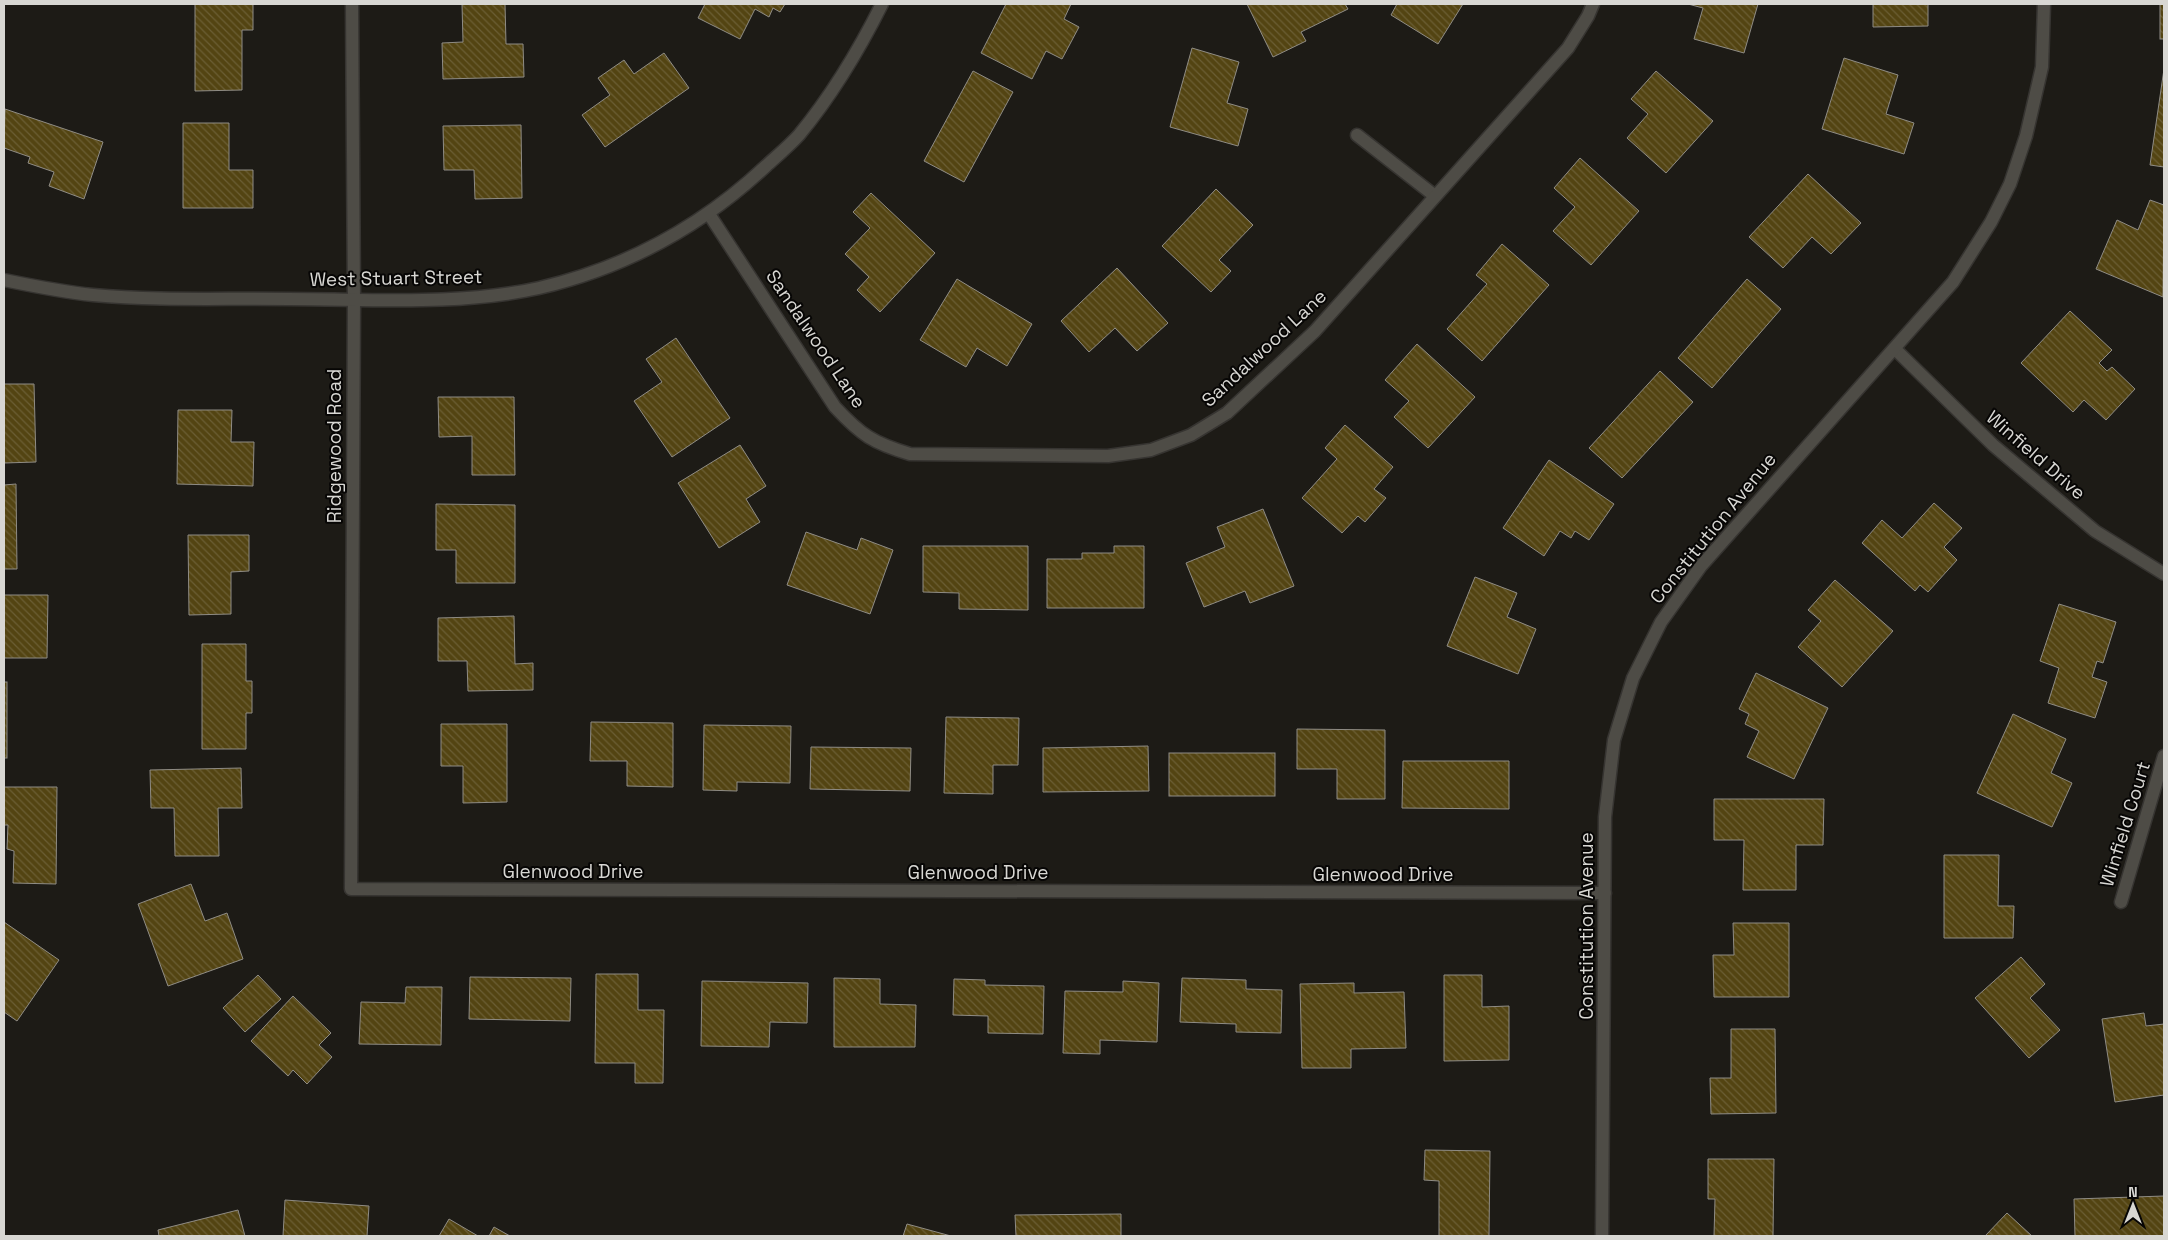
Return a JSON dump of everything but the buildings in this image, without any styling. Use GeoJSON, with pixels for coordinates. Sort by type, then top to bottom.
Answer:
{"type":"FeatureCollection","features":[{"type":"Feature","properties":{"kind":"street","name":"Ridgewood Road"},"geometry":{"type":"LineString","coordinates":[[351,889],[354,300],[352,4]]}},
{"type":"Feature","properties":{"kind":"street","name":"West Stuart Street"},"geometry":{"type":"LineString","coordinates":[[4,280],[94,295],[354,300],[482,297],[538,288],[600,270],[653,246],[709,214],[751,180],[797,136],[837,84],[882,4]]}},
{"type":"Feature","properties":{"kind":"street","name":"Sandalwood Lane"},"geometry":{"type":"LineString","coordinates":[[709,214],[835,407],[856,429],[881,445],[910,454],[1108,456],[1151,450],[1191,436],[1227,413],[1315,331],[1568,48],[1588,16],[1593,4]]}},
{"type":"Feature","properties":{"kind":"street","name":"Constitution Avenue"},"geometry":{"type":"LineString","coordinates":[[1602,1236],[1605,816],[1614,740],[1633,678],[1661,622],[1701,566],[1752,506],[1952,282],[1991,222],[2010,184],[2026,136],[2042,67],[2044,4]]}},
{"type":"Feature","properties":{"kind":"street"},"geometry":{"type":"LineString","coordinates":[[1357,135],[1435,196]]}},
{"type":"Feature","properties":{"kind":"street","name":"Winfield Drive"},"geometry":{"type":"LineString","coordinates":[[1894,349],[1993,445],[2095,531],[2164,574]]}},
{"type":"Feature","properties":{"kind":"street","name":"Winfield Court"},"geometry":{"type":"LineString","coordinates":[[2121,902],[2164,756]]}},
{"type":"Feature","properties":{"kind":"street","name":"Glenwood Drive"},"geometry":{"type":"LineString","coordinates":[[351,889],[1605,893]]}}]}
